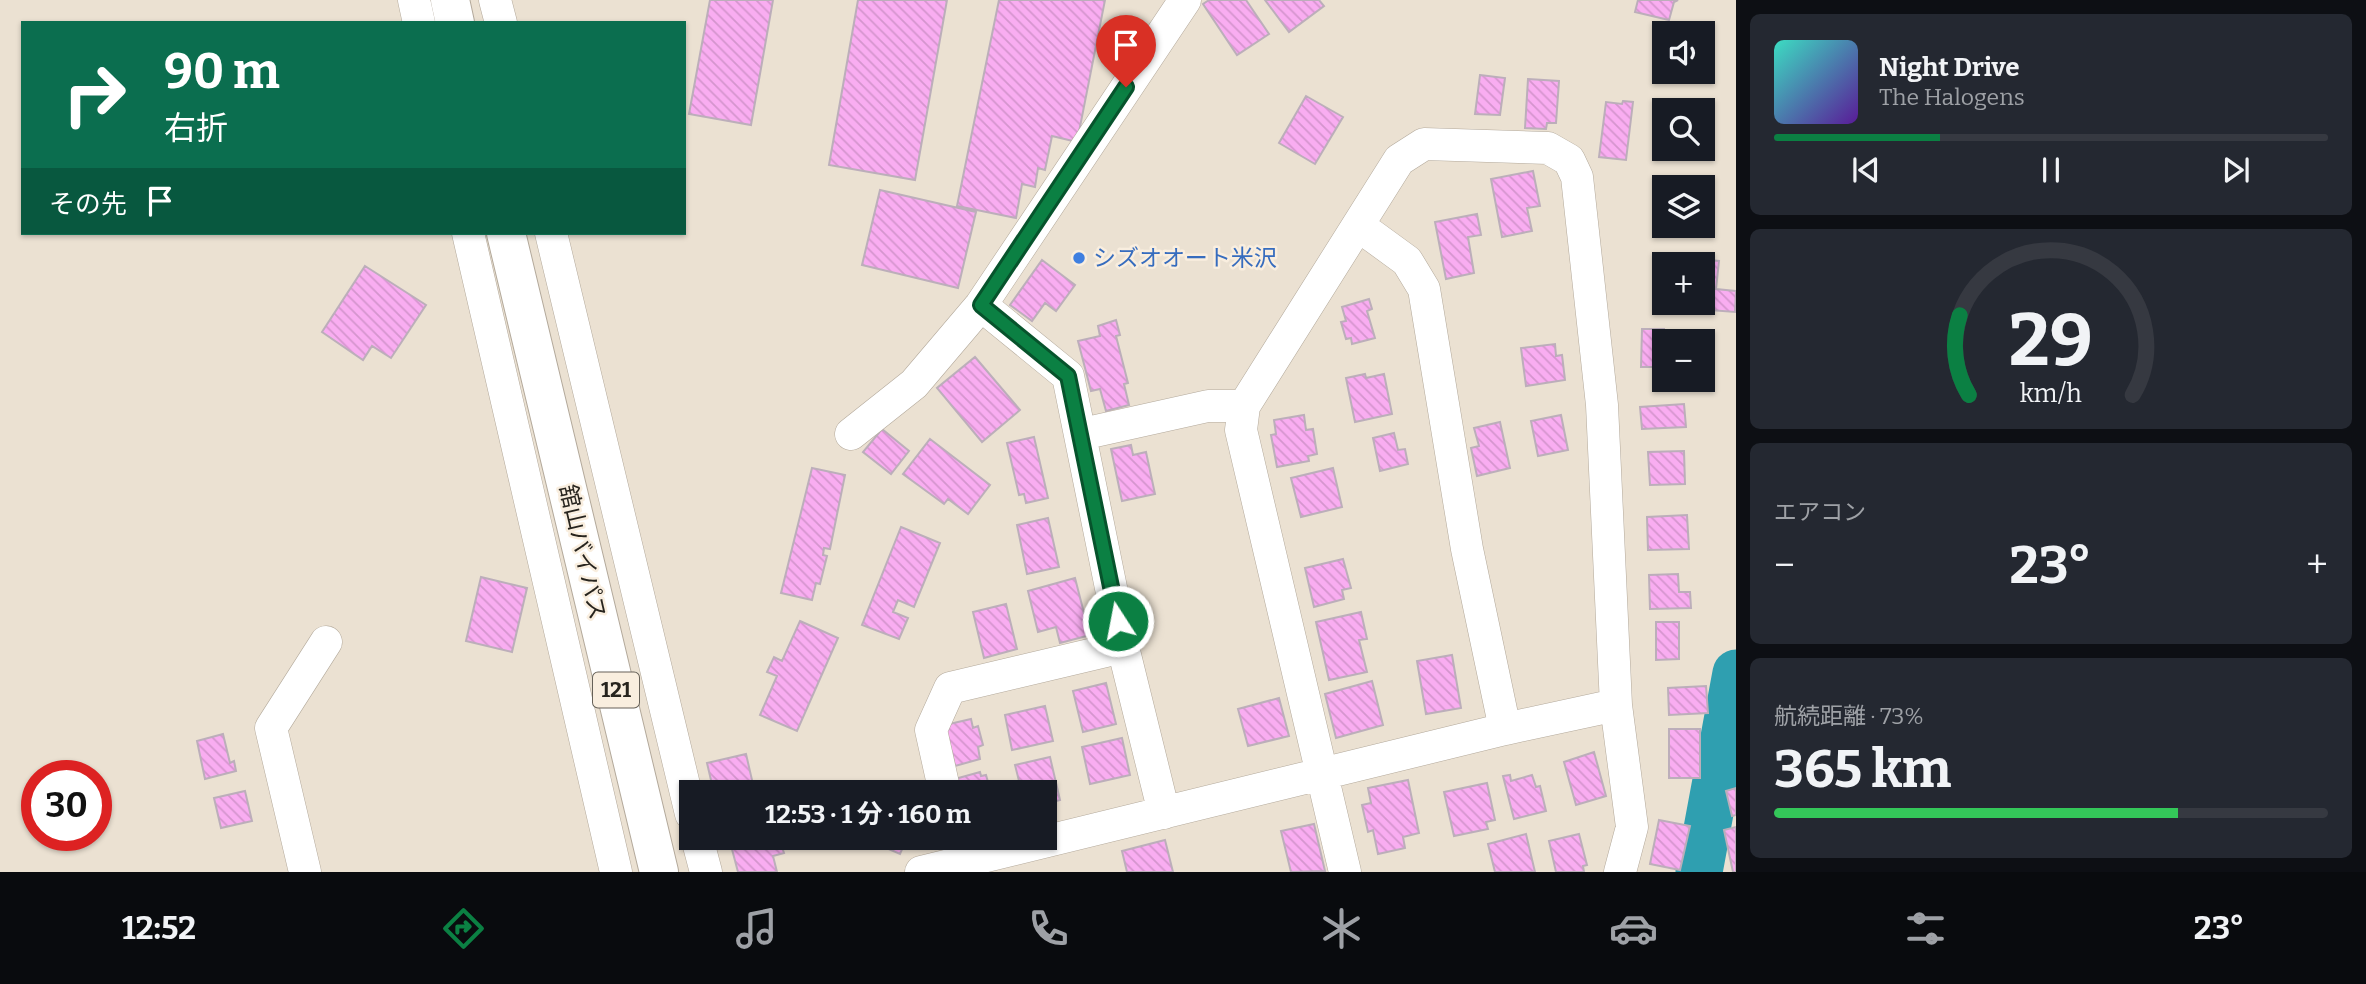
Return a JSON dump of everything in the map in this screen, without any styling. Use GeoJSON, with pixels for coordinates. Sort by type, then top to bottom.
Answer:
{"type":"FeatureCollection","features":[{"type":"Feature","properties":{"kind":"highway"},"geometry":{"type":"LineString","coordinates":[[450,0],[455,21]]}},
{"type":"Feature","properties":{"kind":"highway","name":"舘山バイパス"},"geometry":{"type":"LineString","coordinates":[[506,235],[659,872]]}},
{"type":"Feature","properties":{"kind":"street"},"geometry":{"type":"LineString","coordinates":[[414,0],[419,21]]}},
{"type":"Feature","properties":{"kind":"street"},"geometry":{"type":"LineString","coordinates":[[495,0],[500,21]]}},
{"type":"Feature","properties":{"kind":"street"},"geometry":{"type":"LineString","coordinates":[[851,434],[915,384],[981,305],[1185,0]]}},
{"type":"Feature","properties":{"kind":"street"},"geometry":{"type":"LineString","coordinates":[[1345,872],[1241,430],[1244,406],[1399,160],[1424,144],[1548,148],[1569,160],[1577,177],[1602,405],[1616,705],[1632,827],[1620,872]]}},
{"type":"Feature","properties":{"kind":"street"},"geometry":{"type":"LineString","coordinates":[[1359,226],[1407,261],[1424,289],[1467,549],[1505,729]]}},
{"type":"Feature","properties":{"kind":"street"},"geometry":{"type":"LineString","coordinates":[[468,235],[611,871]]}},
{"type":"Feature","properties":{"kind":"street"},"geometry":{"type":"LineString","coordinates":[[551,235],[683,780]]}},
{"type":"Feature","properties":{"kind":"street"},"geometry":{"type":"LineString","coordinates":[[981,305],[1068,376],[1082,434],[1123,647],[1164,813]]}},
{"type":"Feature","properties":{"kind":"street"},"geometry":{"type":"LineString","coordinates":[[1082,434],[1208,406],[1244,406]]}},
{"type":"Feature","properties":{"kind":"street"},"geometry":{"type":"LineString","coordinates":[[305,872],[271,728],[327,642]]}},
{"type":"Feature","properties":{"kind":"street"},"geometry":{"type":"LineString","coordinates":[[943,780],[931,730],[950,688],[1123,647]]}},
{"type":"Feature","properties":{"kind":"street"},"geometry":{"type":"LineString","coordinates":[[920,872],[961,857],[1164,813],[1505,729],[1616,705]]}},
{"type":"Feature","properties":{"kind":"street"},"geometry":{"type":"LineString","coordinates":[[700,850],[706,872]]}},
{"type":"Feature","properties":{"kind":"building"},"geometry":{"type":"Polygon","coordinates":[[[710,0],[773,0],[751,125],[689,114],[710,0]]]}},
{"type":"Feature","properties":{"kind":"building"},"geometry":{"type":"Polygon","coordinates":[[[858,0],[947,0],[915,180],[829,165],[858,0]]]}},
{"type":"Feature","properties":{"kind":"building"},"geometry":{"type":"Polygon","coordinates":[[[999,0],[1105,0],[1077,142],[1052,136],[1045,170],[1038,168],[1035,187],[1022,184],[1016,218],[957,206],[999,0]]]}},
{"type":"Feature","properties":{"kind":"building"},"geometry":{"type":"Polygon","coordinates":[[[1209,0],[1246,0],[1269,34],[1237,55],[1203,4],[1209,0]]]}},
{"type":"Feature","properties":{"kind":"building"},"geometry":{"type":"Polygon","coordinates":[[[1265,0],[1319,0],[1324,6],[1289,32],[1265,0]]]}},
{"type":"Feature","properties":{"kind":"building"},"geometry":{"type":"Polygon","coordinates":[[[1638,0],[1678,0],[1674,2],[1669,20],[1635,12],[1638,0]]]}},
{"type":"Feature","properties":{"kind":"building"},"geometry":{"type":"Polygon","coordinates":[[[1480,75],[1505,78],[1500,115],[1475,114],[1480,75]]]}},
{"type":"Feature","properties":{"kind":"building"},"geometry":{"type":"Polygon","coordinates":[[[1528,79],[1559,81],[1556,123],[1547,123],[1546,129],[1525,128],[1528,79]]]}},
{"type":"Feature","properties":{"kind":"building"},"geometry":{"type":"Polygon","coordinates":[[[1306,96],[1343,117],[1315,164],[1279,143],[1306,96]]]}},
{"type":"Feature","properties":{"kind":"building"},"geometry":{"type":"Polygon","coordinates":[[[1623,101],[1633,102],[1626,160],[1599,157],[1606,102],[1622,104],[1623,101]]]}},
{"type":"Feature","properties":{"kind":"building"},"geometry":{"type":"Polygon","coordinates":[[[1533,171],[1540,206],[1527,208],[1532,231],[1502,237],[1491,179],[1533,171]]]}},
{"type":"Feature","properties":{"kind":"building"},"geometry":{"type":"Polygon","coordinates":[[[880,190],[976,212],[958,288],[862,265],[880,190]]]}},
{"type":"Feature","properties":{"kind":"building"},"geometry":{"type":"Polygon","coordinates":[[[1477,214],[1481,235],[1468,237],[1474,273],[1446,279],[1435,222],[1477,214]]]}},
{"type":"Feature","properties":{"kind":"building"},"geometry":{"type":"Polygon","coordinates":[[[1042,260],[1075,285],[1056,311],[1045,303],[1032,321],[1010,305],[1042,260]]]}},
{"type":"Feature","properties":{"kind":"building"},"geometry":{"type":"Polygon","coordinates":[[[1715,261],[1719,261],[1716,289],[1736,291],[1735,312],[1715,310],[1715,261]]]}},
{"type":"Feature","properties":{"kind":"building"},"geometry":{"type":"Polygon","coordinates":[[[365,266],[426,305],[391,358],[372,346],[363,360],[322,332],[365,266]]]}},
{"type":"Feature","properties":{"kind":"building"},"geometry":{"type":"Polygon","coordinates":[[[1369,299],[1372,309],[1367,311],[1375,338],[1352,344],[1351,338],[1346,339],[1341,322],[1346,321],[1342,307],[1369,299]]]}},
{"type":"Feature","properties":{"kind":"building"},"geometry":{"type":"Polygon","coordinates":[[[1116,320],[1120,335],[1116,336],[1128,383],[1124,384],[1129,405],[1106,411],[1100,389],[1091,391],[1078,341],[1100,336],[1098,326],[1116,320]]]}},
{"type":"Feature","properties":{"kind":"building"},"geometry":{"type":"Polygon","coordinates":[[[1642,329],[1652,329],[1652,367],[1641,367],[1642,329]]]}},
{"type":"Feature","properties":{"kind":"building"},"geometry":{"type":"Polygon","coordinates":[[[1555,344],[1556,356],[1562,355],[1565,380],[1526,386],[1521,348],[1555,344]]]}},
{"type":"Feature","properties":{"kind":"building"},"geometry":{"type":"Polygon","coordinates":[[[975,357],[1020,410],[982,442],[937,388],[975,357]]]}},
{"type":"Feature","properties":{"kind":"building"},"geometry":{"type":"Polygon","coordinates":[[[1365,374],[1366,378],[1384,374],[1392,414],[1355,422],[1346,378],[1365,374]]]}},
{"type":"Feature","properties":{"kind":"building"},"geometry":{"type":"Polygon","coordinates":[[[1684,404],[1686,427],[1642,429],[1640,407],[1684,404]]]}},
{"type":"Feature","properties":{"kind":"building"},"geometry":{"type":"Polygon","coordinates":[[[1304,415],[1306,430],[1313,429],[1317,454],[1308,456],[1309,461],[1277,467],[1271,435],[1276,434],[1274,420],[1304,415]]]}},
{"type":"Feature","properties":{"kind":"building"},"geometry":{"type":"Polygon","coordinates":[[[1561,415],[1568,450],[1538,456],[1531,421],[1561,415]]]}},
{"type":"Feature","properties":{"kind":"building"},"geometry":{"type":"Polygon","coordinates":[[[1500,422],[1510,468],[1477,476],[1471,448],[1479,446],[1474,428],[1500,422]]]}},
{"type":"Feature","properties":{"kind":"building"},"geometry":{"type":"Polygon","coordinates":[[[882,429],[909,451],[891,474],[863,452],[882,429]]]}},
{"type":"Feature","properties":{"kind":"building"},"geometry":{"type":"Polygon","coordinates":[[[1394,433],[1398,450],[1405,449],[1408,464],[1380,471],[1373,438],[1394,433]]]}},
{"type":"Feature","properties":{"kind":"building"},"geometry":{"type":"Polygon","coordinates":[[[1034,437],[1048,498],[1026,503],[1024,494],[1019,495],[1007,443],[1034,437]]]}},
{"type":"Feature","properties":{"kind":"building"},"geometry":{"type":"Polygon","coordinates":[[[930,439],[990,485],[968,514],[948,499],[944,504],[903,474],[930,439]]]}},
{"type":"Feature","properties":{"kind":"building"},"geometry":{"type":"Polygon","coordinates":[[[1131,445],[1133,455],[1146,452],[1155,494],[1122,501],[1111,449],[1131,445]]]}},
{"type":"Feature","properties":{"kind":"building"},"geometry":{"type":"Polygon","coordinates":[[[1684,451],[1685,484],[1650,485],[1648,452],[1684,451]]]}},
{"type":"Feature","properties":{"kind":"building"},"geometry":{"type":"Polygon","coordinates":[[[812,468],[845,475],[830,549],[824,548],[823,555],[827,556],[820,584],[816,583],[812,600],[781,593],[812,468]]]}},
{"type":"Feature","properties":{"kind":"building"},"geometry":{"type":"Polygon","coordinates":[[[1333,468],[1342,507],[1301,517],[1291,478],[1333,468]]]}},
{"type":"Feature","properties":{"kind":"building"},"geometry":{"type":"Polygon","coordinates":[[[1687,515],[1689,549],[1648,550],[1647,517],[1687,515]]]}},
{"type":"Feature","properties":{"kind":"building"},"geometry":{"type":"Polygon","coordinates":[[[1048,518],[1059,567],[1027,574],[1017,525],[1048,518]]]}},
{"type":"Feature","properties":{"kind":"building"},"geometry":{"type":"Polygon","coordinates":[[[901,527],[940,543],[914,607],[898,600],[893,612],[908,618],[899,639],[862,625],[901,527]]]}},
{"type":"Feature","properties":{"kind":"building"},"geometry":{"type":"Polygon","coordinates":[[[1343,559],[1351,588],[1342,590],[1344,599],[1314,607],[1305,568],[1343,559]]]}},
{"type":"Feature","properties":{"kind":"building"},"geometry":{"type":"Polygon","coordinates":[[[1678,574],[1679,592],[1690,592],[1691,608],[1650,609],[1649,575],[1678,574]]]}},
{"type":"Feature","properties":{"kind":"building"},"geometry":{"type":"Polygon","coordinates":[[[481,577],[527,588],[512,652],[466,641],[481,577]]]}},
{"type":"Feature","properties":{"kind":"building"},"geometry":{"type":"Polygon","coordinates":[[[1075,578],[1084,613],[1089,612],[1094,634],[1060,643],[1056,627],[1038,632],[1028,591],[1075,578]]]}},
{"type":"Feature","properties":{"kind":"building"},"geometry":{"type":"Polygon","coordinates":[[[1006,604],[1017,649],[984,658],[973,612],[1006,604]]]}},
{"type":"Feature","properties":{"kind":"building"},"geometry":{"type":"Polygon","coordinates":[[[1361,612],[1367,639],[1359,640],[1367,672],[1329,680],[1316,622],[1361,612]]]}},
{"type":"Feature","properties":{"kind":"building"},"geometry":{"type":"Polygon","coordinates":[[[800,621],[838,638],[797,731],[760,715],[777,676],[767,672],[774,657],[782,661],[800,621]]]}},
{"type":"Feature","properties":{"kind":"building"},"geometry":{"type":"Polygon","coordinates":[[[1656,622],[1679,622],[1679,659],[1656,660],[1656,622]]]}},
{"type":"Feature","properties":{"kind":"building"},"geometry":{"type":"Polygon","coordinates":[[[1452,655],[1461,708],[1426,714],[1417,661],[1452,655]]]}},
{"type":"Feature","properties":{"kind":"building"},"geometry":{"type":"Polygon","coordinates":[[[1372,681],[1383,725],[1336,738],[1325,694],[1372,681]]]}},
{"type":"Feature","properties":{"kind":"building"},"geometry":{"type":"Polygon","coordinates":[[[1106,683],[1116,724],[1083,732],[1073,691],[1106,683]]]}},
{"type":"Feature","properties":{"kind":"building"},"geometry":{"type":"Polygon","coordinates":[[[1706,686],[1708,713],[1669,715],[1668,688],[1706,686]]]}},
{"type":"Feature","properties":{"kind":"building"},"geometry":{"type":"Polygon","coordinates":[[[1279,698],[1289,736],[1248,746],[1238,709],[1279,698]]]}},
{"type":"Feature","properties":{"kind":"building"},"geometry":{"type":"Polygon","coordinates":[[[1045,706],[1053,741],[1012,750],[1005,715],[1045,706]]]}},
{"type":"Feature","properties":{"kind":"building"},"geometry":{"type":"Polygon","coordinates":[[[971,719],[973,728],[978,726],[983,745],[978,747],[980,759],[955,766],[945,725],[971,719]]]}},
{"type":"Feature","properties":{"kind":"building"},"geometry":{"type":"Polygon","coordinates":[[[1669,729],[1700,729],[1700,778],[1669,778],[1669,729]]]}},
{"type":"Feature","properties":{"kind":"building"},"geometry":{"type":"Polygon","coordinates":[[[223,734],[230,763],[234,761],[236,771],[205,779],[197,741],[223,734]]]}},
{"type":"Feature","properties":{"kind":"building"},"geometry":{"type":"Polygon","coordinates":[[[1122,738],[1130,775],[1090,784],[1082,747],[1122,738]]]}},
{"type":"Feature","properties":{"kind":"building"},"geometry":{"type":"Polygon","coordinates":[[[1594,752],[1606,796],[1576,805],[1564,762],[1594,752]]]}},
{"type":"Feature","properties":{"kind":"building"},"geometry":{"type":"Polygon","coordinates":[[[746,754],[752,780],[711,780],[707,763],[746,754]]]}},
{"type":"Feature","properties":{"kind":"building"},"geometry":{"type":"Polygon","coordinates":[[[1050,757],[1055,780],[1019,780],[1015,765],[1050,757]]]}},
{"type":"Feature","properties":{"kind":"building"},"geometry":{"type":"Polygon","coordinates":[[[980,772],[981,776],[986,775],[987,780],[955,780],[980,772]]]}},
{"type":"Feature","properties":{"kind":"building"},"geometry":{"type":"Polygon","coordinates":[[[1510,775],[1511,781],[1532,775],[1536,787],[1540,786],[1546,811],[1514,819],[1503,776],[1510,775]]]}},
{"type":"Feature","properties":{"kind":"building"},"geometry":{"type":"Polygon","coordinates":[[[1408,780],[1419,833],[1403,837],[1405,848],[1378,854],[1373,830],[1368,832],[1362,805],[1371,803],[1368,788],[1408,780]]]}},
{"type":"Feature","properties":{"kind":"building"},"geometry":{"type":"Polygon","coordinates":[[[1487,783],[1495,820],[1486,822],[1488,829],[1454,836],[1444,792],[1487,783]]]}},
{"type":"Feature","properties":{"kind":"building"},"geometry":{"type":"Polygon","coordinates":[[[1736,788],[1736,815],[1732,816],[1726,791],[1736,788]]]}},
{"type":"Feature","properties":{"kind":"building"},"geometry":{"type":"Polygon","coordinates":[[[245,791],[252,821],[221,828],[214,798],[245,791]]]}},
{"type":"Feature","properties":{"kind":"building"},"geometry":{"type":"Polygon","coordinates":[[[1659,820],[1690,826],[1680,870],[1650,864],[1659,820]]]}},
{"type":"Feature","properties":{"kind":"building"},"geometry":{"type":"Polygon","coordinates":[[[1314,824],[1325,871],[1291,872],[1281,831],[1314,824]]]}},
{"type":"Feature","properties":{"kind":"building"},"geometry":{"type":"Polygon","coordinates":[[[1736,827],[1736,872],[1733,872],[1724,830],[1736,827]]]}},
{"type":"Feature","properties":{"kind":"building"},"geometry":{"type":"Polygon","coordinates":[[[1526,834],[1535,872],[1495,872],[1488,844],[1526,834]]]}},
{"type":"Feature","properties":{"kind":"building"},"geometry":{"type":"Polygon","coordinates":[[[1579,834],[1587,865],[1583,866],[1584,872],[1556,872],[1549,841],[1579,834]]]}},
{"type":"Feature","properties":{"kind":"building"},"geometry":{"type":"Polygon","coordinates":[[[1165,840],[1173,872],[1127,872],[1122,851],[1165,840]]]}},
{"type":"Feature","properties":{"kind":"building"},"geometry":{"type":"Polygon","coordinates":[[[732,850],[783,850],[784,853],[773,856],[777,872],[738,872],[732,850]]]}},
{"type":"Feature","properties":{"kind":"waterway"},"geometry":{"type":"LineString","coordinates":[[1699,872],[1736,673]]}},
{"type":"Feature","properties":{"kind":"place","name":"シズオオート米沢"},"geometry":{"type":"Point","coordinates":[1079,258]}},
{"type":"Feature","properties":{"kind":"route"},"geometry":{"type":"LineString","coordinates":[[1118,621],[1082,434],[1068,376],[981,305],[1126,87]]}}]}
